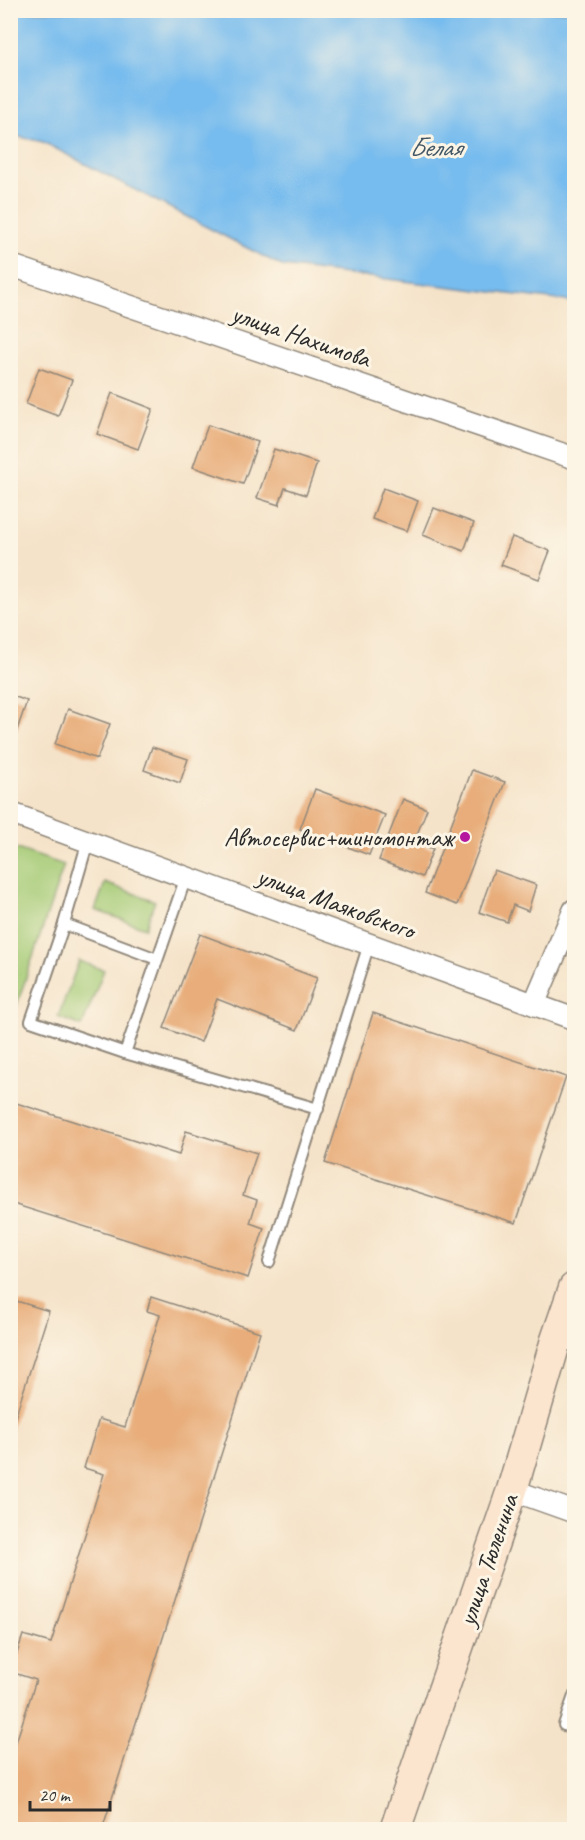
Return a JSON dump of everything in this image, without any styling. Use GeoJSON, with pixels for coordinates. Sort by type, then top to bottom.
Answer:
{"type":"FeatureCollection","features":[{"type":"Feature","properties":{"kind":"main road","name":"улица Тюленина"},"geometry":{"type":"LineString","coordinates":[[395,1830],[565,1343],[574,1288]]}},
{"type":"Feature","properties":{"kind":"street","name":"улица Нахимова"},"geometry":{"type":"LineString","coordinates":[[10,265],[574,458]]}},
{"type":"Feature","properties":{"kind":"street","name":"улица Маяковского"},"geometry":{"type":"LineString","coordinates":[[10,813],[574,1019]]}},
{"type":"Feature","properties":{"kind":"street"},"geometry":{"type":"LineString","coordinates":[[534,1004],[574,909]]}},
{"type":"Feature","properties":{"kind":"street"},"geometry":{"type":"LineString","coordinates":[[512,1490],[574,1512]]}},
{"type":"Feature","properties":{"kind":"lane"},"geometry":{"type":"LineString","coordinates":[[88,841],[64,924],[31,1021],[125,1053],[318,1109]]}},
{"type":"Feature","properties":{"kind":"lane"},"geometry":{"type":"LineString","coordinates":[[125,1053],[186,877]]}},
{"type":"Feature","properties":{"kind":"lane"},"geometry":{"type":"LineString","coordinates":[[64,924],[157,959]]}},
{"type":"Feature","properties":{"kind":"lane"},"geometry":{"type":"LineString","coordinates":[[269,1262],[369,944]]}},
{"type":"Feature","properties":{"kind":"lane"},"geometry":{"type":"LineString","coordinates":[[574,1696],[564,1725],[574,1728]]}},
{"type":"Feature","properties":{"kind":"green space"},"geometry":{"type":"Polygon","coordinates":[[[10,847],[64,865],[11,1022],[10,847]]]}},
{"type":"Feature","properties":{"kind":"green space"},"geometry":{"type":"Polygon","coordinates":[[[105,883],[155,901],[145,928],[95,910],[105,883]]]}},
{"type":"Feature","properties":{"kind":"green space"},"geometry":{"type":"Polygon","coordinates":[[[79,961],[104,970],[82,1026],[58,1017],[79,961]]]}},
{"type":"Feature","properties":{"kind":"water","name":"Белая"},"geometry":{"type":"Polygon","coordinates":[[[10,11],[574,11],[574,302],[282,266],[43,142],[11,135],[10,11]]]}},
{"type":"Feature","properties":{"kind":"building"},"geometry":{"type":"Polygon","coordinates":[[[39,368],[72,380],[58,416],[26,404],[39,368]]]}},
{"type":"Feature","properties":{"kind":"building"},"geometry":{"type":"Polygon","coordinates":[[[112,393],[153,409],[138,449],[97,434],[112,393]]]}},
{"type":"Feature","properties":{"kind":"building"},"geometry":{"type":"Polygon","coordinates":[[[208,425],[258,442],[243,484],[193,467],[208,425]]]}},
{"type":"Feature","properties":{"kind":"building"},"geometry":{"type":"Polygon","coordinates":[[[274,449],[317,463],[306,495],[285,488],[279,505],[257,498],[274,449]]]}},
{"type":"Feature","properties":{"kind":"building"},"geometry":{"type":"Polygon","coordinates":[[[383,488],[418,501],[407,531],[372,519],[383,488]]]}},
{"type":"Feature","properties":{"kind":"building"},"geometry":{"type":"Polygon","coordinates":[[[434,508],[474,523],[464,551],[423,535],[434,508]]]}},
{"type":"Feature","properties":{"kind":"building"},"geometry":{"type":"Polygon","coordinates":[[[512,537],[550,551],[539,579],[501,565],[512,537]]]}},
{"type":"Feature","properties":{"kind":"building"},"geometry":{"type":"Polygon","coordinates":[[[10,695],[27,701],[17,730],[10,728],[10,695]]]}},
{"type":"Feature","properties":{"kind":"building"},"geometry":{"type":"Polygon","coordinates":[[[68,709],[110,724],[97,759],[55,744],[68,709]]]}},
{"type":"Feature","properties":{"kind":"building"},"geometry":{"type":"Polygon","coordinates":[[[152,747],[188,759],[180,783],[144,770],[152,747]]]}},
{"type":"Feature","properties":{"kind":"building","name":"Автосервис+шиномонтаж"},"geometry":{"type":"Polygon","coordinates":[[[472,770],[505,782],[457,905],[425,893],[472,770]]]}},
{"type":"Feature","properties":{"kind":"building"},"geometry":{"type":"Polygon","coordinates":[[[315,789],[385,815],[369,855],[300,829],[315,789]]]}},
{"type":"Feature","properties":{"kind":"building"},"geometry":{"type":"Polygon","coordinates":[[[403,799],[427,809],[414,842],[433,849],[422,877],[379,860],[403,799]]]}},
{"type":"Feature","properties":{"kind":"building"},"geometry":{"type":"Polygon","coordinates":[[[494,870],[536,885],[528,911],[513,905],[507,922],[479,912],[494,870]]]}},
{"type":"Feature","properties":{"kind":"building"},"geometry":{"type":"Polygon","coordinates":[[[200,934],[317,978],[297,1030],[217,999],[201,1042],[164,1028],[200,934]]]}},
{"type":"Feature","properties":{"kind":"building"},"geometry":{"type":"Polygon","coordinates":[[[373,1013],[566,1077],[516,1223],[325,1163],[373,1013]]]}},
{"type":"Feature","properties":{"kind":"building"},"geometry":{"type":"Polygon","coordinates":[[[10,1101],[179,1155],[186,1131],[257,1153],[243,1195],[257,1200],[250,1223],[264,1228],[248,1278],[10,1203],[10,1101]]]}},
{"type":"Feature","properties":{"kind":"building"},"geometry":{"type":"Polygon","coordinates":[[[151,1297],[260,1332],[102,1830],[10,1830],[10,1761],[36,1680],[11,1672],[23,1635],[51,1643],[104,1474],[84,1468],[99,1419],[125,1427],[160,1315],[147,1311],[151,1297]]]}},
{"type":"Feature","properties":{"kind":"building"},"geometry":{"type":"Polygon","coordinates":[[[10,1299],[49,1311],[11,1430],[10,1429],[10,1299]]]}},
{"type":"Feature","properties":{"kind":"place","name":"Автосервис+шиномонтаж"},"geometry":{"type":"Point","coordinates":[465,837]}}]}
